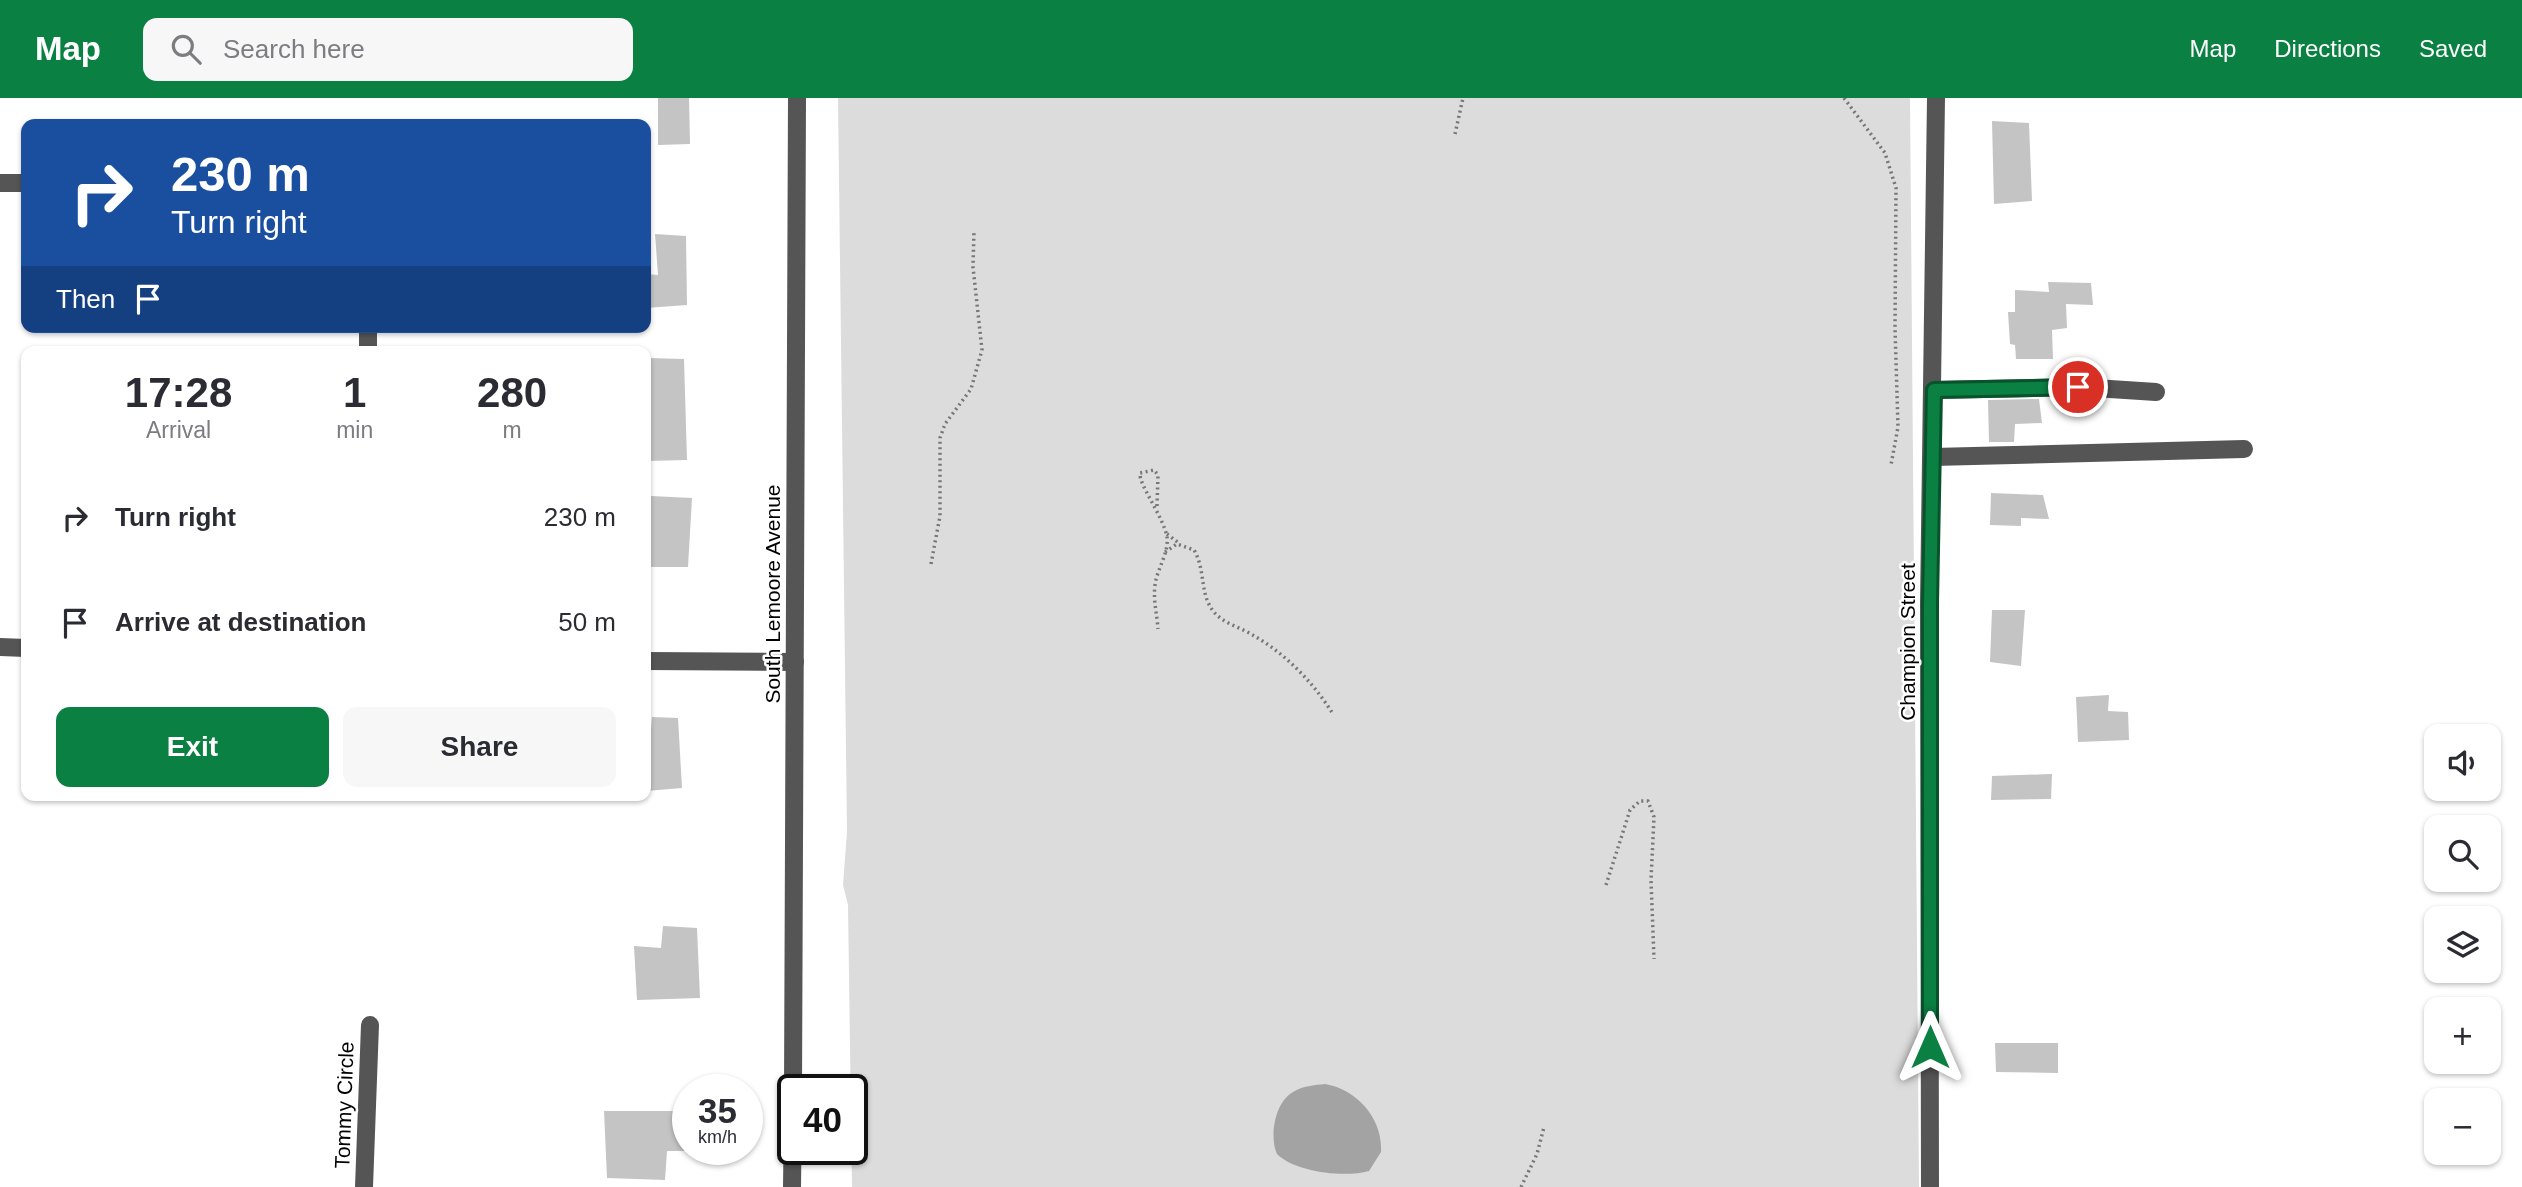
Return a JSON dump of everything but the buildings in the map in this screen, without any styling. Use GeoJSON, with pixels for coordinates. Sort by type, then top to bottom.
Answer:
{"type":"FeatureCollection","features":[{"type":"Feature","properties":{"kind":"street","name":"South Lemoore Avenue"},"geometry":{"type":"LineString","coordinates":[[793,1074],[797,98]]}},
{"type":"Feature","properties":{"kind":"street","name":"Champion Street"},"geometry":{"type":"LineString","coordinates":[[1930,1187],[1930,603],[1936,98]]}},
{"type":"Feature","properties":{"kind":"street"},"geometry":{"type":"LineString","coordinates":[[0,183],[21,183]]}},
{"type":"Feature","properties":{"kind":"street"},"geometry":{"type":"LineString","coordinates":[[1934,390],[2078,387],[2156,392]]}},
{"type":"Feature","properties":{"kind":"street"},"geometry":{"type":"LineString","coordinates":[[1933,457],[2244,449]]}},
{"type":"Feature","properties":{"kind":"street"},"geometry":{"type":"LineString","coordinates":[[0,648],[21,648]]}},
{"type":"Feature","properties":{"kind":"street"},"geometry":{"type":"LineString","coordinates":[[651,661],[795,662]]}},
{"type":"Feature","properties":{"kind":"street","name":"Tommy Circle"},"geometry":{"type":"LineString","coordinates":[[364,1187],[370,1026]]}},
{"type":"Feature","properties":{"kind":"street"},"geometry":{"type":"LineString","coordinates":[[792,1165],[792,1187]]}},
{"type":"Feature","properties":{"kind":"path"},"geometry":{"type":"LineString","coordinates":[[1455,134],[1463,98]]}},
{"type":"Feature","properties":{"kind":"path"},"geometry":{"type":"LineString","coordinates":[[1845,98],[1883,150],[1894,176],[1898,213],[1895,316],[1898,427],[1891,465]]}},
{"type":"Feature","properties":{"kind":"path"},"geometry":{"type":"LineString","coordinates":[[931,564],[940,516],[940,438],[945,425],[976,378],[982,350],[973,267],[974,231]]}},
{"type":"Feature","properties":{"kind":"path"},"geometry":{"type":"LineString","coordinates":[[1157,506],[1140,482],[1140,473],[1145,470],[1154,470],[1159,478],[1155,495],[1166,531],[1174,541],[1194,550],[1199,559],[1204,591],[1214,613],[1255,636],[1299,671],[1313,685],[1333,714]]}},
{"type":"Feature","properties":{"kind":"path"},"geometry":{"type":"LineString","coordinates":[[1158,629],[1154,587],[1165,552],[1166,531]]}},
{"type":"Feature","properties":{"kind":"path"},"geometry":{"type":"LineString","coordinates":[[1165,552],[1171,546],[1182,544]]}},
{"type":"Feature","properties":{"kind":"path"},"geometry":{"type":"LineString","coordinates":[[1606,884],[1630,810],[1640,801],[1648,801],[1654,817],[1651,880],[1654,959]]}},
{"type":"Feature","properties":{"kind":"path"},"geometry":{"type":"LineString","coordinates":[[1521,1187],[1537,1154],[1544,1128]]}},
{"type":"Feature","properties":{"kind":"shaded area"},"geometry":{"type":"Polygon","coordinates":[[[838,98],[1910,98],[1919,1187],[852,1187],[852,1165],[868,1165],[868,1074],[850,1074],[848,905],[843,885],[847,832],[838,98]]]}},
{"type":"Feature","properties":{"kind":"shaded area"},"geometry":{"type":"Polygon","coordinates":[[[1325,1084],[1357,1099],[1372,1117],[1377,1128],[1381,1152],[1369,1171],[1347,1174],[1320,1172],[1295,1165],[1277,1154],[1274,1129],[1282,1103],[1297,1090],[1325,1084]]]}},
{"type":"Feature","properties":{"kind":"route"},"geometry":{"type":"LineString","coordinates":[[1930,1047],[1930,603],[1934,390],[2078,387]]}}]}
